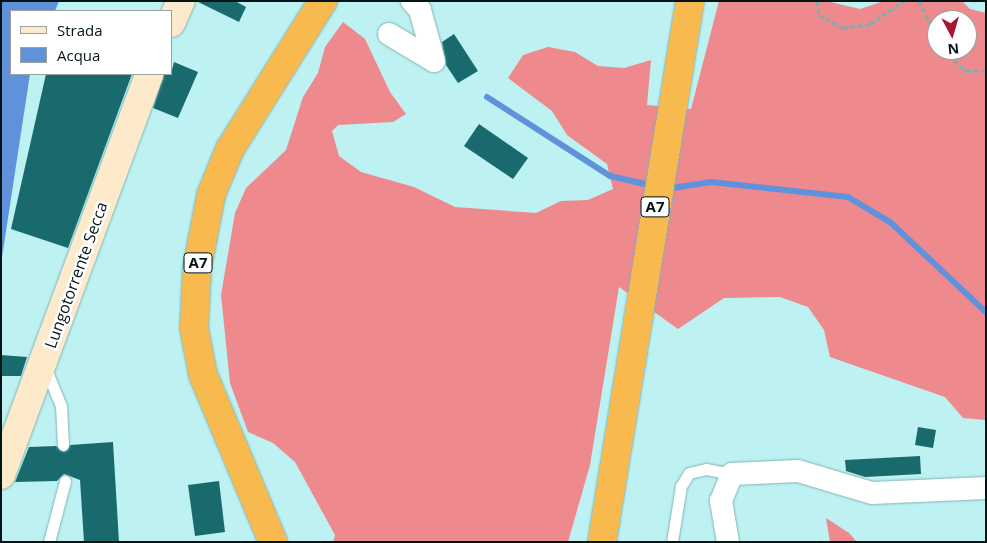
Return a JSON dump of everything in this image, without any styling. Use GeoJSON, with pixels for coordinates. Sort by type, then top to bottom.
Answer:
{"type":"FeatureCollection","features":[{"type":"Feature","properties":{"kind":"highway","name":"A7"},"geometry":{"type":"LineString","coordinates":[[273,542],[203,374],[194,328],[197,268],[212,194],[230,149],[323,1]]}},
{"type":"Feature","properties":{"kind":"highway","name":"A7"},"geometry":{"type":"LineString","coordinates":[[602,542],[676,68],[690,1]]}},
{"type":"Feature","properties":{"kind":"main road"},"geometry":{"type":"LineString","coordinates":[[172,21],[181,1]]}},
{"type":"Feature","properties":{"kind":"main road","name":"Lungotorrente Secca"},"geometry":{"type":"LineString","coordinates":[[1,475],[44,363],[148,75]]}},
{"type":"Feature","properties":{"kind":"street"},"geometry":{"type":"LineString","coordinates":[[389,34],[434,62],[420,10],[412,1]]}},
{"type":"Feature","properties":{"kind":"street"},"geometry":{"type":"LineString","coordinates":[[728,542],[721,501],[732,474],[798,471],[872,493],[986,488]]}},
{"type":"Feature","properties":{"kind":"lane"},"geometry":{"type":"LineString","coordinates":[[44,363],[61,406],[63,445]]}},
{"type":"Feature","properties":{"kind":"lane"},"geometry":{"type":"LineString","coordinates":[[672,542],[681,486],[689,473],[706,469],[732,474]]}},
{"type":"Feature","properties":{"kind":"lane"},"geometry":{"type":"LineString","coordinates":[[49,542],[65,481]]}},
{"type":"Feature","properties":{"kind":"path"},"geometry":{"type":"LineString","coordinates":[[817,1],[819,15],[843,28],[870,24],[904,1]]}},
{"type":"Feature","properties":{"kind":"path"},"geometry":{"type":"LineString","coordinates":[[920,1],[927,15]]}},
{"type":"Feature","properties":{"kind":"path"},"geometry":{"type":"LineString","coordinates":[[953,60],[966,71],[986,70]]}},
{"type":"Feature","properties":{"kind":"shaded area"},"geometry":{"type":"Polygon","coordinates":[[[719,1],[826,1],[860,9],[884,1],[962,1],[970,9],[974,10],[927,10],[927,60],[977,60],[977,11],[986,13],[986,420],[963,418],[945,397],[830,357],[824,330],[808,307],[780,297],[724,298],[678,329],[619,287],[590,465],[568,542],[333,542],[335,535],[295,462],[273,443],[248,432],[230,383],[221,295],[235,213],[246,188],[286,150],[303,97],[318,73],[325,47],[343,22],[365,39],[390,92],[406,114],[393,122],[338,125],[332,131],[339,156],[361,172],[414,187],[455,207],[536,213],[561,201],[588,200],[613,189],[607,164],[567,135],[552,111],[508,78],[523,55],[548,47],[575,52],[598,66],[624,68],[651,60],[647,105],[691,109],[719,1]]]}},
{"type":"Feature","properties":{"kind":"shaded area"},"geometry":{"type":"Polygon","coordinates":[[[826,518],[849,533],[857,542],[830,542],[826,518]]]}},
{"type":"Feature","properties":{"kind":"water"},"geometry":{"type":"Polygon","coordinates":[[[1,1],[59,1],[55,10],[10,10],[10,75],[30,75],[1,264],[1,1]]]}},
{"type":"Feature","properties":{"kind":"building"},"geometry":{"type":"Polygon","coordinates":[[[196,1],[235,1],[246,7],[239,22],[196,1]]]}},
{"type":"Feature","properties":{"kind":"building"},"geometry":{"type":"Polygon","coordinates":[[[454,34],[478,71],[458,83],[446,65],[442,42],[454,34]]]}},
{"type":"Feature","properties":{"kind":"building"},"geometry":{"type":"Polygon","coordinates":[[[174,62],[198,72],[178,118],[153,108],[164,75],[172,75],[174,62]]]}},
{"type":"Feature","properties":{"kind":"building"},"geometry":{"type":"Polygon","coordinates":[[[46,75],[132,75],[68,248],[11,229],[46,75]]]}},
{"type":"Feature","properties":{"kind":"building"},"geometry":{"type":"Polygon","coordinates":[[[479,124],[528,158],[513,179],[464,146],[479,124]]]}},
{"type":"Feature","properties":{"kind":"building"},"geometry":{"type":"Polygon","coordinates":[[[1,355],[27,357],[21,376],[1,376],[1,355]]]}},
{"type":"Feature","properties":{"kind":"building"},"geometry":{"type":"Polygon","coordinates":[[[918,427],[936,430],[933,448],[915,445],[918,427]]]}},
{"type":"Feature","properties":{"kind":"building"},"geometry":{"type":"Polygon","coordinates":[[[113,442],[119,542],[84,542],[80,480],[64,474],[57,481],[15,482],[29,447],[56,446],[64,452],[70,445],[113,442]]]}},
{"type":"Feature","properties":{"kind":"building"},"geometry":{"type":"Polygon","coordinates":[[[920,456],[921,474],[865,477],[846,471],[845,460],[920,456]]]}},
{"type":"Feature","properties":{"kind":"building"},"geometry":{"type":"Polygon","coordinates":[[[219,481],[225,532],[195,536],[188,485],[219,481]]]}},
{"type":"Feature","properties":{"kind":"waterway"},"geometry":{"type":"LineString","coordinates":[[487,97],[610,176],[654,186]]}},
{"type":"Feature","properties":{"kind":"waterway"},"geometry":{"type":"LineString","coordinates":[[666,189],[711,182],[848,197],[890,222],[986,312]]}}]}
